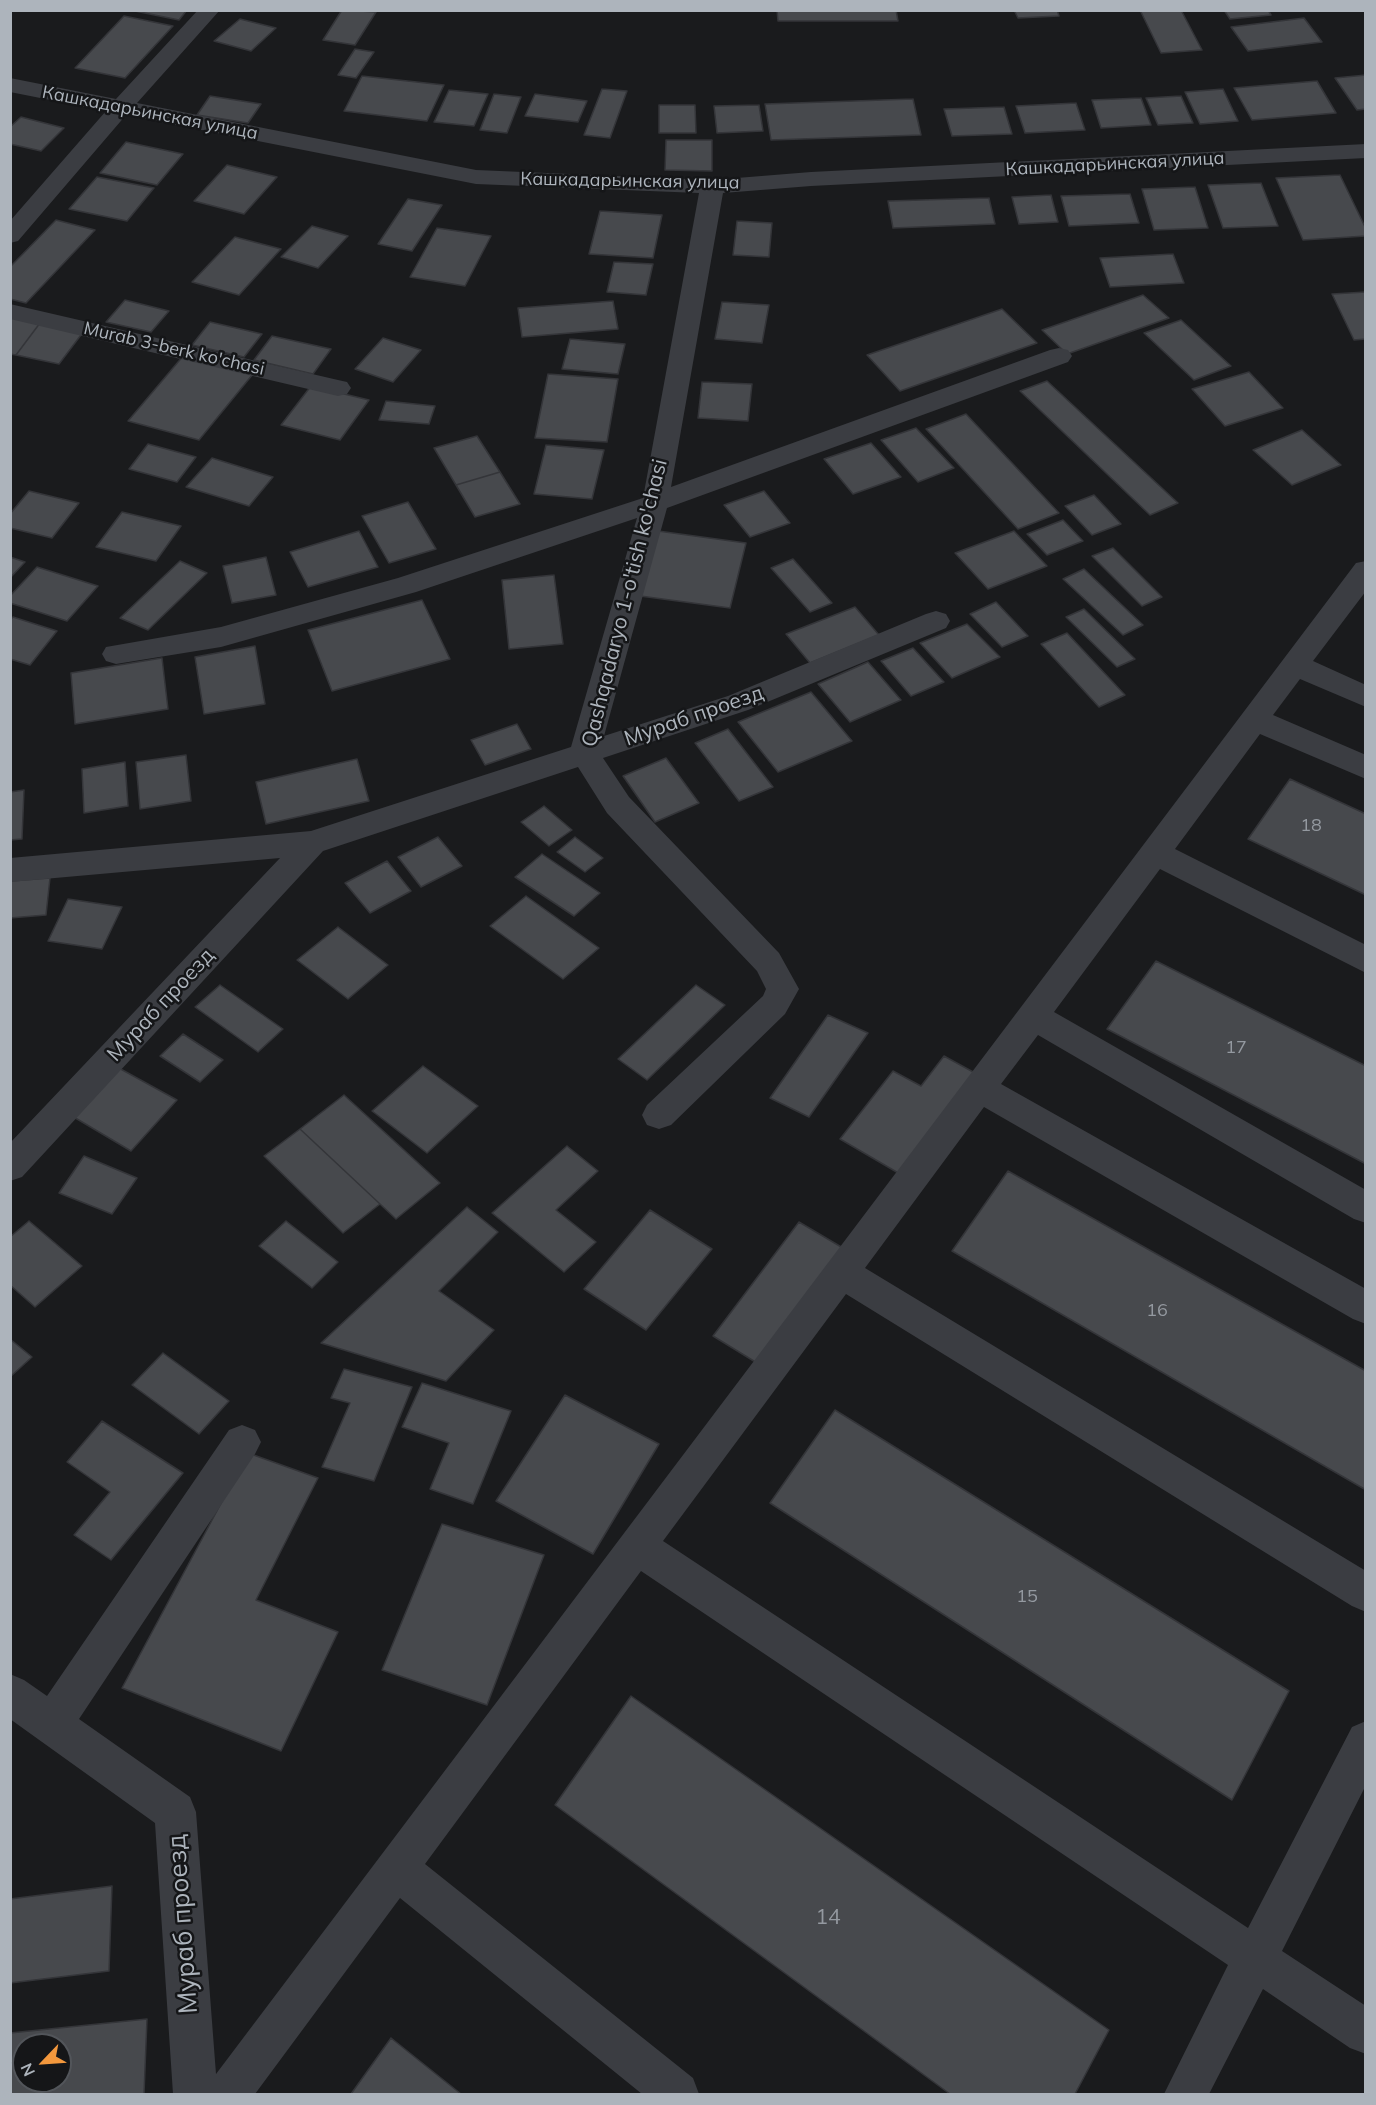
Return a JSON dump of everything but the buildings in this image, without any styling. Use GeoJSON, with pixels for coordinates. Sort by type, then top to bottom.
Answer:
{"type":"FeatureCollection","features":[{"type":"Feature","properties":{"kind":"street"},"geometry":{"type":"LineString","coordinates":[[10,236],[21,209],[120,108],[210,10]]}},
{"type":"Feature","properties":{"kind":"street","name":"Кашкадарьинская улица"},"geometry":{"type":"LineString","coordinates":[[10,85],[476,177],[712,187],[811,179],[1363,156]]}},
{"type":"Feature","properties":{"kind":"street","name":"Qashqadaryo 1-o'tish ko'chasi"},"geometry":{"type":"LineString","coordinates":[[659,1115],[774,1005],[783,989],[768,962],[618,805],[584,753],[655,503],[712,187]]}},
{"type":"Feature","properties":{"kind":"street","name":"Murab 3-berk ko'chasi"},"geometry":{"type":"LineString","coordinates":[[10,311],[339,388]]}},
{"type":"Feature","properties":{"kind":"street"},"geometry":{"type":"LineString","coordinates":[[116,654],[221,637],[406,585],[655,503],[1059,356]]}},
{"type":"Feature","properties":{"kind":"street"},"geometry":{"type":"LineString","coordinates":[[228,2094],[1365,570]]}},
{"type":"Feature","properties":{"kind":"street","name":"Мураб проезд"},"geometry":{"type":"LineString","coordinates":[[10,870],[312,843],[738,703],[936,621]]}},
{"type":"Feature","properties":{"kind":"street"},"geometry":{"type":"LineString","coordinates":[[1294,665],[1365,697]]}},
{"type":"Feature","properties":{"kind":"street"},"geometry":{"type":"LineString","coordinates":[[1254,719],[1365,768]]}},
{"type":"Feature","properties":{"kind":"street","name":"Мураб проезд"},"geometry":{"type":"LineString","coordinates":[[10,1167],[312,843]]}},
{"type":"Feature","properties":{"kind":"street"},"geometry":{"type":"LineString","coordinates":[[1155,853],[1365,960]]}},
{"type":"Feature","properties":{"kind":"street"},"geometry":{"type":"LineString","coordinates":[[1033,1016],[1365,1208]]}},
{"type":"Feature","properties":{"kind":"street"},"geometry":{"type":"LineString","coordinates":[[979,1089],[1365,1308]]}},
{"type":"Feature","properties":{"kind":"street"},"geometry":{"type":"LineString","coordinates":[[841,1272],[1365,1593]]}},
{"type":"Feature","properties":{"kind":"street"},"geometry":{"type":"LineString","coordinates":[[52,1724],[242,1442]]}},
{"type":"Feature","properties":{"kind":"street"},"geometry":{"type":"LineString","coordinates":[[637,1546],[1365,2032]]}},
{"type":"Feature","properties":{"kind":"street","name":"Мураб проезд"},"geometry":{"type":"LineString","coordinates":[[10,1694],[175,1812],[195,2094]]}},
{"type":"Feature","properties":{"kind":"street"},"geometry":{"type":"LineString","coordinates":[[1186,2094],[1365,1741]]}},
{"type":"Feature","properties":{"kind":"street"},"geometry":{"type":"LineString","coordinates":[[397,1869],[677,2094]]}}]}
